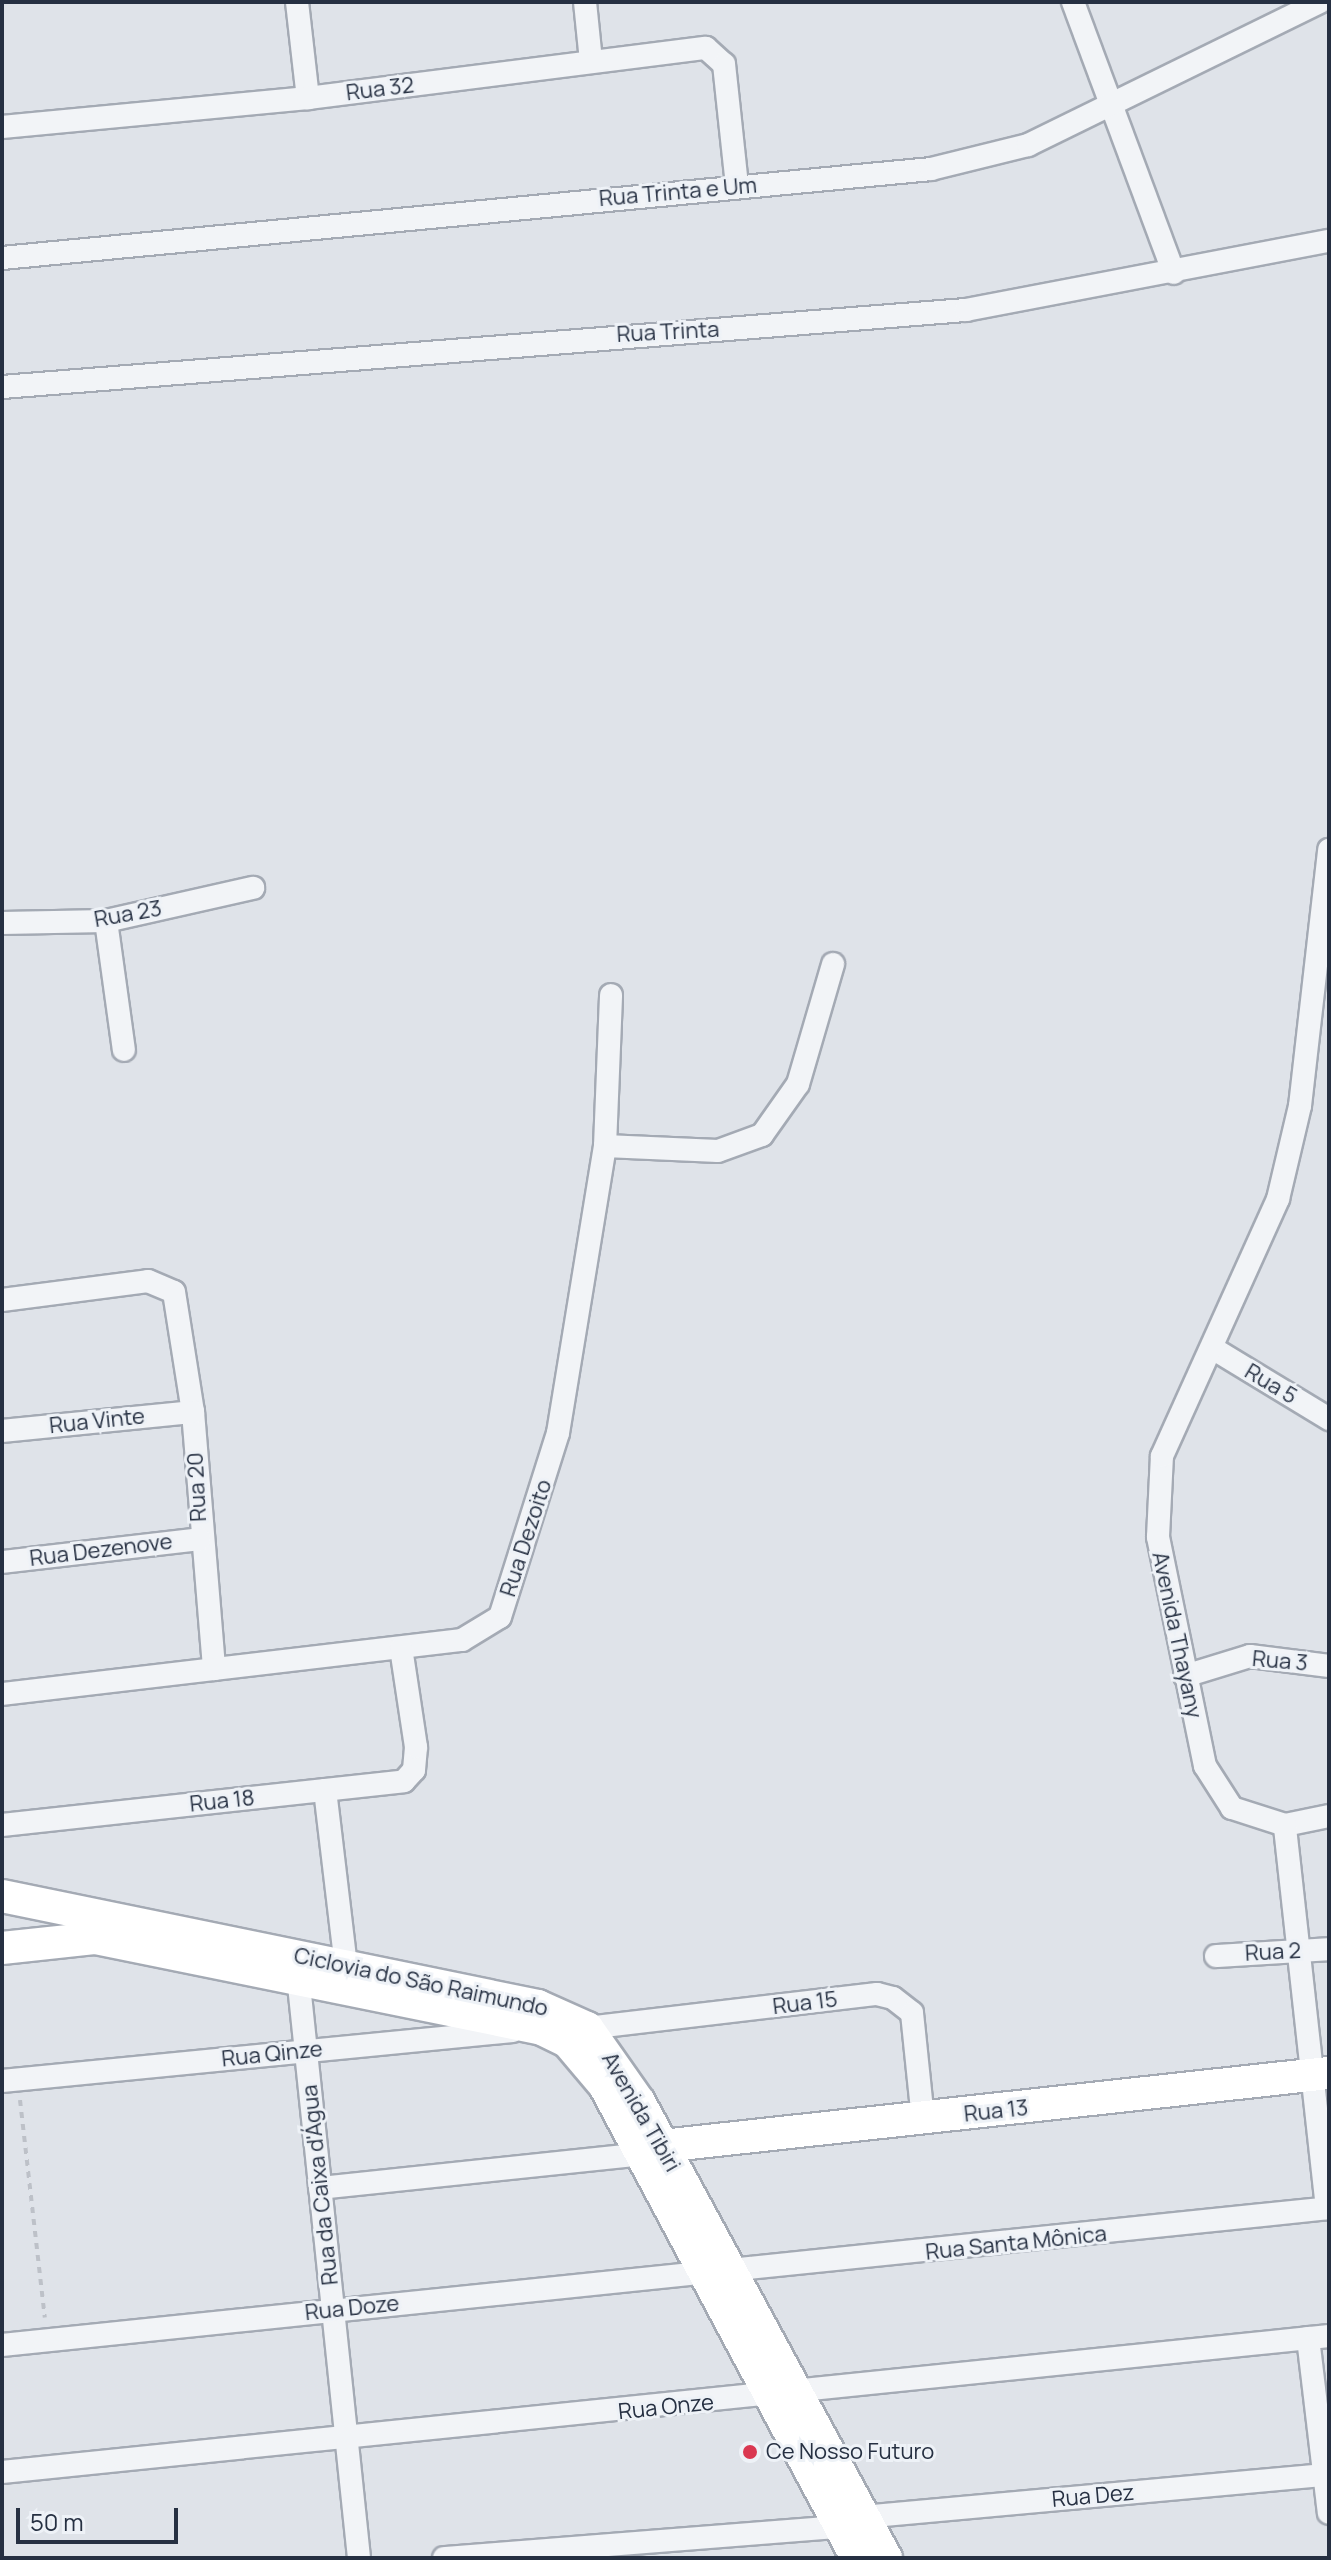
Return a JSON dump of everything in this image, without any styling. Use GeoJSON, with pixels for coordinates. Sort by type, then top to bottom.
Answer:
{"type":"FeatureCollection","features":[{"type":"Feature","properties":{"kind":"main road","name":"Avenida Tibiri"},"geometry":{"type":"LineString","coordinates":[[2,1896],[542,2029],[584,2056],[652,2150]]}},
{"type":"Feature","properties":{"kind":"main road","name":"Avenida Tibiri"},"geometry":{"type":"LineString","coordinates":[[2,1919],[96,1938],[297,1967],[346,1965],[538,2006],[587,2028],[850,2522],[886,2558]]}},
{"type":"Feature","properties":{"kind":"main road"},"geometry":{"type":"LineString","coordinates":[[2,1948],[96,1938]]}},
{"type":"Feature","properties":{"kind":"main road","name":"Rua 13"},"geometry":{"type":"LineString","coordinates":[[652,2150],[1322,2074]]}},
{"type":"Feature","properties":{"kind":"main road","name":"Avenida Tibiri"},"geometry":{"type":"LineString","coordinates":[[850,2522],[857,2558]]}},
{"type":"Feature","properties":{"kind":"street"},"geometry":{"type":"LineString","coordinates":[[297,2],[308,98]]}},
{"type":"Feature","properties":{"kind":"street"},"geometry":{"type":"LineString","coordinates":[[585,2],[591,61]]}},
{"type":"Feature","properties":{"kind":"street"},"geometry":{"type":"LineString","coordinates":[[1073,2],[1115,104],[1174,273]]}},
{"type":"Feature","properties":{"kind":"street","name":"Rua Trinta e Um"},"geometry":{"type":"LineString","coordinates":[[2,258],[737,186],[988,157],[1115,104],[1320,2]]}},
{"type":"Feature","properties":{"kind":"street","name":"Rua 32"},"geometry":{"type":"LineString","coordinates":[[2,127],[308,98],[706,48],[724,64],[737,186]]}},
{"type":"Feature","properties":{"kind":"street","name":"Rua Trinta"},"geometry":{"type":"LineString","coordinates":[[2,387],[966,310],[1174,273],[1329,241]]}},
{"type":"Feature","properties":{"kind":"street","name":"Avenida Thayany"},"geometry":{"type":"LineString","coordinates":[[1285,1825],[1232,1808],[1220,1795],[1205,1766],[1164,1588],[1159,1494],[1179,1412],[1214,1349],[1278,1199],[1296,1122],[1329,850]]}},
{"type":"Feature","properties":{"kind":"street","name":"Rua 23"},"geometry":{"type":"LineString","coordinates":[[2,923],[106,921],[253,888]]}},
{"type":"Feature","properties":{"kind":"street"},"geometry":{"type":"LineString","coordinates":[[106,921],[124,1050]]}},
{"type":"Feature","properties":{"kind":"street"},"geometry":{"type":"LineString","coordinates":[[605,1146],[718,1151],[762,1135],[798,1084],[833,964]]}},
{"type":"Feature","properties":{"kind":"street","name":"Rua Dezoito"},"geometry":{"type":"LineString","coordinates":[[2,1694],[401,1648],[487,1630],[512,1590],[558,1433],[605,1146],[611,995]]}},
{"type":"Feature","properties":{"kind":"street","name":"Rua 20"},"geometry":{"type":"LineString","coordinates":[[2,1300],[148,1281],[171,1288],[193,1412],[200,1539],[214,1669]]}},
{"type":"Feature","properties":{"kind":"street","name":"Rua 5"},"geometry":{"type":"LineString","coordinates":[[1214,1349],[1329,1419]]}},
{"type":"Feature","properties":{"kind":"street","name":"Rua Vinte"},"geometry":{"type":"LineString","coordinates":[[2,1431],[193,1412]]}},
{"type":"Feature","properties":{"kind":"street","name":"Rua Dezenove"},"geometry":{"type":"LineString","coordinates":[[2,1562],[200,1539]]}},
{"type":"Feature","properties":{"kind":"street","name":"Rua 18"},"geometry":{"type":"LineString","coordinates":[[2,1825],[404,1781],[414,1770],[416,1747],[401,1648]]}},
{"type":"Feature","properties":{"kind":"street","name":"Rua 3"},"geometry":{"type":"LineString","coordinates":[[1185,1676],[1250,1656],[1329,1666]]}},
{"type":"Feature","properties":{"kind":"street"},"geometry":{"type":"LineString","coordinates":[[325,1790],[346,1965]]}},
{"type":"Feature","properties":{"kind":"street"},"geometry":{"type":"LineString","coordinates":[[1328,2208],[1322,2074],[1301,1951],[1285,1825],[1329,1816]]}},
{"type":"Feature","properties":{"kind":"street","name":"Rua 2"},"geometry":{"type":"LineString","coordinates":[[1216,1956],[1329,1949]]}},
{"type":"Feature","properties":{"kind":"street","name":"Rua da Caixa d'Água"},"geometry":{"type":"LineString","coordinates":[[297,1967],[359,2558]]}},
{"type":"Feature","properties":{"kind":"street","name":"Rua 15"},"geometry":{"type":"LineString","coordinates":[[587,2028],[893,1998],[912,2013],[923,2119]]}},
{"type":"Feature","properties":{"kind":"street","name":"Rua Qinze"},"geometry":{"type":"LineString","coordinates":[[10,2080],[542,2029]]}},
{"type":"Feature","properties":{"kind":"street","name":"Rua 13"},"geometry":{"type":"LineString","coordinates":[[320,2188],[652,2150]]}},
{"type":"Feature","properties":{"kind":"street","name":"Rua Santa Mônica"},"geometry":{"type":"LineString","coordinates":[[717,2274],[1328,2208]]}},
{"type":"Feature","properties":{"kind":"street","name":"Rua Doze"},"geometry":{"type":"LineString","coordinates":[[2,2345],[717,2274]]}},
{"type":"Feature","properties":{"kind":"street"},"geometry":{"type":"LineString","coordinates":[[1319,2337],[1329,2513]]}},
{"type":"Feature","properties":{"kind":"street","name":"Rua Onze"},"geometry":{"type":"LineString","coordinates":[[2,2472],[782,2396],[1319,2337]]}},
{"type":"Feature","properties":{"kind":"street","name":"Rua Dez"},"geometry":{"type":"LineString","coordinates":[[444,2558],[1325,2475]]}},
{"type":"Feature","properties":{"kind":"path"},"geometry":{"type":"LineString","coordinates":[[10,2080],[48,2340]]}},
{"type":"Feature","properties":{"kind":"place","name":"Ce Nosso Futuro"},"geometry":{"type":"Point","coordinates":[750,2452]}}]}
